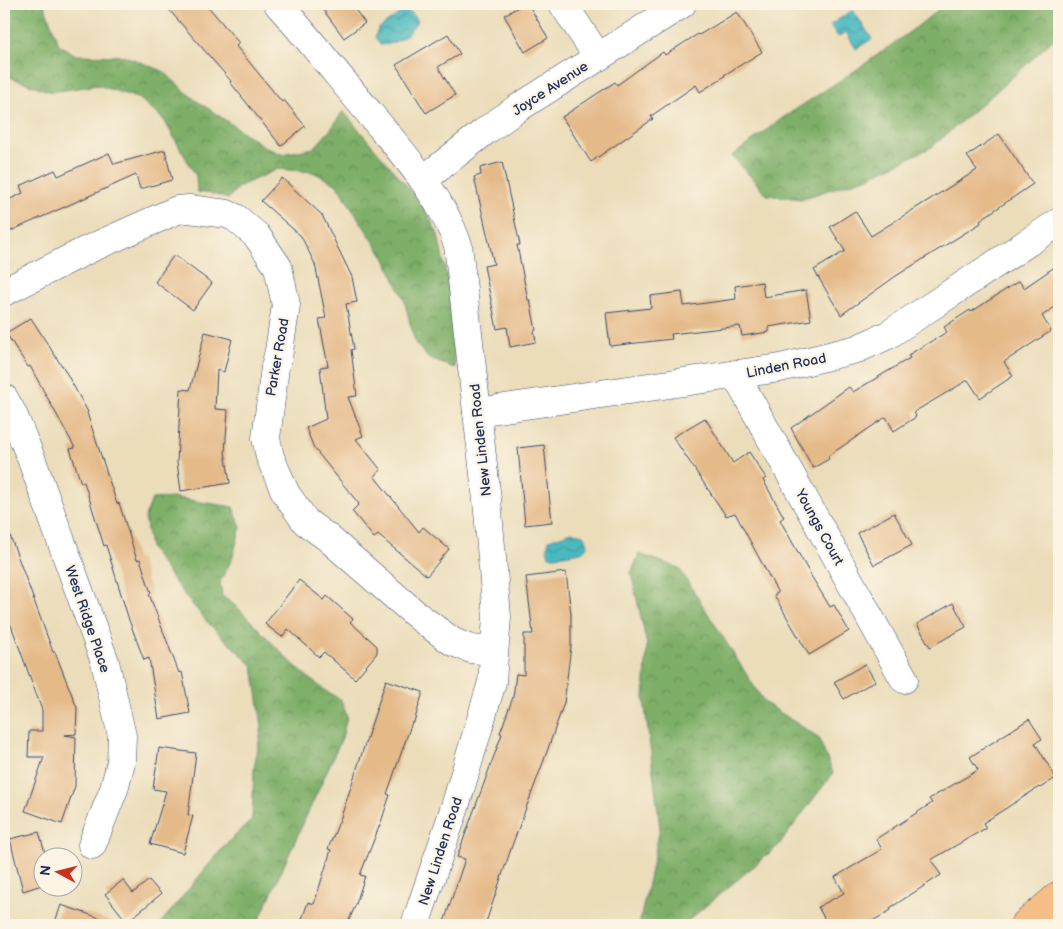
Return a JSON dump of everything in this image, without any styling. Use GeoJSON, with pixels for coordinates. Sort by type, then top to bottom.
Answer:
{"type":"FeatureCollection","features":[{"type":"Feature","properties":{"kind":"main road"},"geometry":{"type":"LineString","coordinates":[[1024,925],[1059,895]]}},
{"type":"Feature","properties":{"kind":"street","name":"New Linden Road"},"geometry":{"type":"LineString","coordinates":[[278,4],[400,149],[423,180],[453,230],[458,245],[497,617],[492,682],[454,810],[415,925]]}},
{"type":"Feature","properties":{"kind":"street"},"geometry":{"type":"LineString","coordinates":[[564,4],[598,57]]}},
{"type":"Feature","properties":{"kind":"street","name":"Joyce Avenue"},"geometry":{"type":"LineString","coordinates":[[423,180],[484,132],[682,4]]}},
{"type":"Feature","properties":{"kind":"street","name":"Parker Road"},"geometry":{"type":"LineString","coordinates":[[4,292],[87,250],[177,210],[227,214],[236,218],[258,236],[278,267],[286,305],[275,367],[266,438],[270,457],[286,494],[306,522],[328,538],[419,617],[453,642],[471,649],[493,652]]}},
{"type":"Feature","properties":{"kind":"street","name":"Linden Road"},"geometry":{"type":"LineString","coordinates":[[476,412],[550,403],[780,368],[858,350],[888,335],[910,321],[1059,222]]}},
{"type":"Feature","properties":{"kind":"street","name":"Youngs Court"},"geometry":{"type":"LineString","coordinates":[[735,374],[904,679]]}},
{"type":"Feature","properties":{"kind":"street","name":"West Ridge Place"},"geometry":{"type":"LineString","coordinates":[[4,398],[13,414],[31,458],[105,662],[122,736],[121,762],[114,789],[92,845]]}},
{"type":"Feature","properties":{"kind":"green space"},"geometry":{"type":"Polygon","coordinates":[[[4,4],[44,4],[59,45],[76,55],[125,56],[163,71],[194,99],[265,147],[282,154],[314,148],[331,129],[343,111],[423,205],[438,235],[449,288],[455,368],[429,359],[415,343],[404,299],[385,259],[336,184],[313,172],[278,169],[238,187],[228,199],[213,194],[197,192],[196,176],[164,120],[140,99],[98,85],[51,92],[4,75],[4,4]]]}},
{"type":"Feature","properties":{"kind":"green space"},"geometry":{"type":"Polygon","coordinates":[[[945,4],[1059,4],[1059,34],[932,147],[866,178],[801,199],[767,195],[732,156],[781,119],[856,70],[918,26],[945,4]]]}},
{"type":"Feature","properties":{"kind":"green space"},"geometry":{"type":"Polygon","coordinates":[[[176,498],[233,507],[241,527],[232,559],[220,582],[222,596],[240,610],[302,672],[327,692],[341,700],[347,716],[342,738],[257,925],[159,925],[226,844],[252,820],[254,768],[262,726],[253,666],[209,624],[182,592],[150,548],[145,517],[152,499],[176,498]]]}},
{"type":"Feature","properties":{"kind":"green space"},"geometry":{"type":"Polygon","coordinates":[[[639,554],[679,568],[764,702],[818,737],[833,773],[778,846],[683,925],[639,925],[660,828],[644,699],[647,645],[631,573],[639,554]]]}},
{"type":"Feature","properties":{"kind":"water"},"geometry":{"type":"Polygon","coordinates":[[[853,10],[872,39],[856,49],[846,32],[838,37],[830,25],[853,10]]]}},
{"type":"Feature","properties":{"kind":"water"},"geometry":{"type":"Polygon","coordinates":[[[403,11],[412,13],[417,20],[415,25],[397,41],[380,45],[375,37],[378,29],[403,11]]]}},
{"type":"Feature","properties":{"kind":"water"},"geometry":{"type":"Polygon","coordinates":[[[571,532],[583,535],[588,543],[585,549],[581,552],[549,556],[547,548],[549,540],[571,532]]]}},
{"type":"Feature","properties":{"kind":"building"},"geometry":{"type":"Polygon","coordinates":[[[164,4],[206,4],[239,43],[236,46],[282,102],[284,100],[305,126],[281,146],[231,81],[164,4]]]}},
{"type":"Feature","properties":{"kind":"building"},"geometry":{"type":"Polygon","coordinates":[[[319,4],[351,4],[365,23],[344,38],[319,4]]]}},
{"type":"Feature","properties":{"kind":"building"},"geometry":{"type":"Polygon","coordinates":[[[524,4],[528,4],[548,38],[525,52],[504,15],[524,4]]]}},
{"type":"Feature","properties":{"kind":"building"},"geometry":{"type":"Polygon","coordinates":[[[737,12],[762,52],[700,92],[696,85],[651,116],[653,119],[591,162],[562,117],[615,82],[617,85],[663,52],[665,55],[737,12]]]}},
{"type":"Feature","properties":{"kind":"building"},"geometry":{"type":"Polygon","coordinates":[[[448,34],[460,54],[438,67],[455,95],[426,113],[396,65],[448,34]]]}},
{"type":"Feature","properties":{"kind":"building"},"geometry":{"type":"Polygon","coordinates":[[[999,134],[1033,184],[980,220],[981,223],[896,276],[841,315],[814,270],[845,251],[830,227],[855,211],[871,236],[977,170],[967,156],[999,134]]]}},
{"type":"Feature","properties":{"kind":"building"},"geometry":{"type":"Polygon","coordinates":[[[165,150],[172,180],[140,189],[136,175],[4,234],[4,202],[23,193],[20,186],[55,170],[58,176],[109,153],[114,164],[165,150]]]}},
{"type":"Feature","properties":{"kind":"building"},"geometry":{"type":"Polygon","coordinates":[[[502,162],[520,245],[517,245],[528,300],[530,300],[536,330],[534,331],[536,342],[510,347],[507,327],[497,329],[484,266],[494,264],[474,177],[481,175],[480,168],[502,162]]]}},
{"type":"Feature","properties":{"kind":"building"},"geometry":{"type":"Polygon","coordinates":[[[282,178],[322,215],[352,277],[357,302],[346,304],[354,349],[351,350],[357,396],[348,397],[363,436],[356,439],[381,470],[374,476],[419,532],[423,527],[449,549],[427,576],[378,535],[374,538],[352,511],[359,504],[314,448],[306,428],[326,419],[320,367],[328,366],[319,319],[326,318],[315,264],[301,236],[261,201],[282,178]]]}},
{"type":"Feature","properties":{"kind":"building"},"geometry":{"type":"Polygon","coordinates":[[[174,255],[212,283],[193,310],[155,282],[174,255]]]}},
{"type":"Feature","properties":{"kind":"building"},"geometry":{"type":"Polygon","coordinates":[[[1059,264],[1059,304],[1042,316],[1051,331],[1004,362],[1013,376],[980,398],[968,380],[914,412],[916,417],[894,431],[886,417],[828,456],[829,459],[813,468],[791,428],[849,387],[853,392],[910,358],[908,355],[947,332],[944,327],[970,310],[971,312],[1019,281],[1024,288],[1059,264]]]}},
{"type":"Feature","properties":{"kind":"building"},"geometry":{"type":"Polygon","coordinates":[[[762,282],[764,297],[806,290],[811,320],[769,327],[769,332],[742,336],[740,326],[671,334],[672,339],[610,346],[606,313],[651,308],[650,296],[682,292],[684,306],[736,299],[735,286],[762,282]]]}},
{"type":"Feature","properties":{"kind":"building"},"geometry":{"type":"Polygon","coordinates":[[[31,318],[62,365],[88,412],[117,504],[119,503],[137,560],[140,559],[151,593],[149,594],[179,673],[182,672],[190,713],[159,719],[149,658],[144,660],[129,620],[106,545],[104,546],[84,482],[81,483],[70,449],[75,448],[30,366],[28,367],[6,333],[31,318]]]}},
{"type":"Feature","properties":{"kind":"building"},"geometry":{"type":"Polygon","coordinates":[[[205,332],[232,339],[224,372],[217,370],[215,409],[228,410],[225,452],[230,483],[181,491],[177,462],[181,389],[190,390],[205,332]]]}},
{"type":"Feature","properties":{"kind":"building"},"geometry":{"type":"Polygon","coordinates":[[[705,418],[733,463],[749,452],[766,478],[763,480],[784,517],[780,520],[810,574],[830,607],[834,605],[849,631],[809,655],[774,595],[778,593],[735,513],[726,516],[673,437],[705,418]]]}},
{"type":"Feature","properties":{"kind":"building"},"geometry":{"type":"Polygon","coordinates":[[[544,445],[552,522],[525,525],[518,448],[544,445]]]}},
{"type":"Feature","properties":{"kind":"building"},"geometry":{"type":"Polygon","coordinates":[[[894,513],[912,545],[874,565],[857,533],[894,513]]]}},
{"type":"Feature","properties":{"kind":"building"},"geometry":{"type":"Polygon","coordinates":[[[4,522],[53,652],[55,652],[77,708],[76,734],[65,735],[76,737],[75,786],[62,824],[25,811],[44,757],[28,757],[29,731],[42,731],[42,710],[4,606],[4,522]]]}},
{"type":"Feature","properties":{"kind":"building"},"geometry":{"type":"Polygon","coordinates":[[[566,572],[571,614],[571,646],[564,703],[485,925],[443,925],[465,859],[457,857],[502,734],[500,733],[513,697],[516,674],[524,675],[524,634],[533,634],[526,577],[566,572]]]}},
{"type":"Feature","properties":{"kind":"building"},"geometry":{"type":"Polygon","coordinates":[[[299,580],[324,600],[327,596],[353,619],[350,622],[377,646],[377,653],[355,679],[324,652],[319,657],[288,629],[282,637],[265,624],[299,580]]]}},
{"type":"Feature","properties":{"kind":"building"},"geometry":{"type":"Polygon","coordinates":[[[953,603],[966,627],[930,647],[917,624],[953,603]]]}},
{"type":"Feature","properties":{"kind":"building"},"geometry":{"type":"Polygon","coordinates":[[[865,664],[875,681],[844,699],[834,682],[865,664]]]}},
{"type":"Feature","properties":{"kind":"building"},"geometry":{"type":"Polygon","coordinates":[[[386,680],[423,692],[387,794],[390,795],[381,822],[360,875],[365,876],[356,904],[347,925],[300,925],[308,902],[314,904],[331,850],[328,849],[341,817],[386,680]]]}},
{"type":"Feature","properties":{"kind":"building"},"geometry":{"type":"Polygon","coordinates":[[[1029,719],[1042,739],[1035,743],[1056,778],[983,823],[986,828],[931,860],[941,875],[890,908],[891,910],[866,925],[828,925],[818,907],[844,893],[835,877],[882,849],[876,839],[932,803],[929,799],[978,770],[970,757],[1029,719]]]}},
{"type":"Feature","properties":{"kind":"building"},"geometry":{"type":"Polygon","coordinates":[[[159,748],[196,753],[188,815],[193,816],[183,853],[150,844],[166,791],[153,789],[159,748]]]}},
{"type":"Feature","properties":{"kind":"building"},"geometry":{"type":"Polygon","coordinates":[[[39,832],[43,846],[32,846],[32,888],[23,891],[10,839],[39,832]]]}},
{"type":"Feature","properties":{"kind":"building"},"geometry":{"type":"Polygon","coordinates":[[[123,880],[133,893],[149,880],[161,894],[127,922],[105,894],[123,880]]]}},
{"type":"Feature","properties":{"kind":"building"},"geometry":{"type":"Polygon","coordinates":[[[61,905],[112,922],[111,925],[54,925],[61,905]]]}}]}
